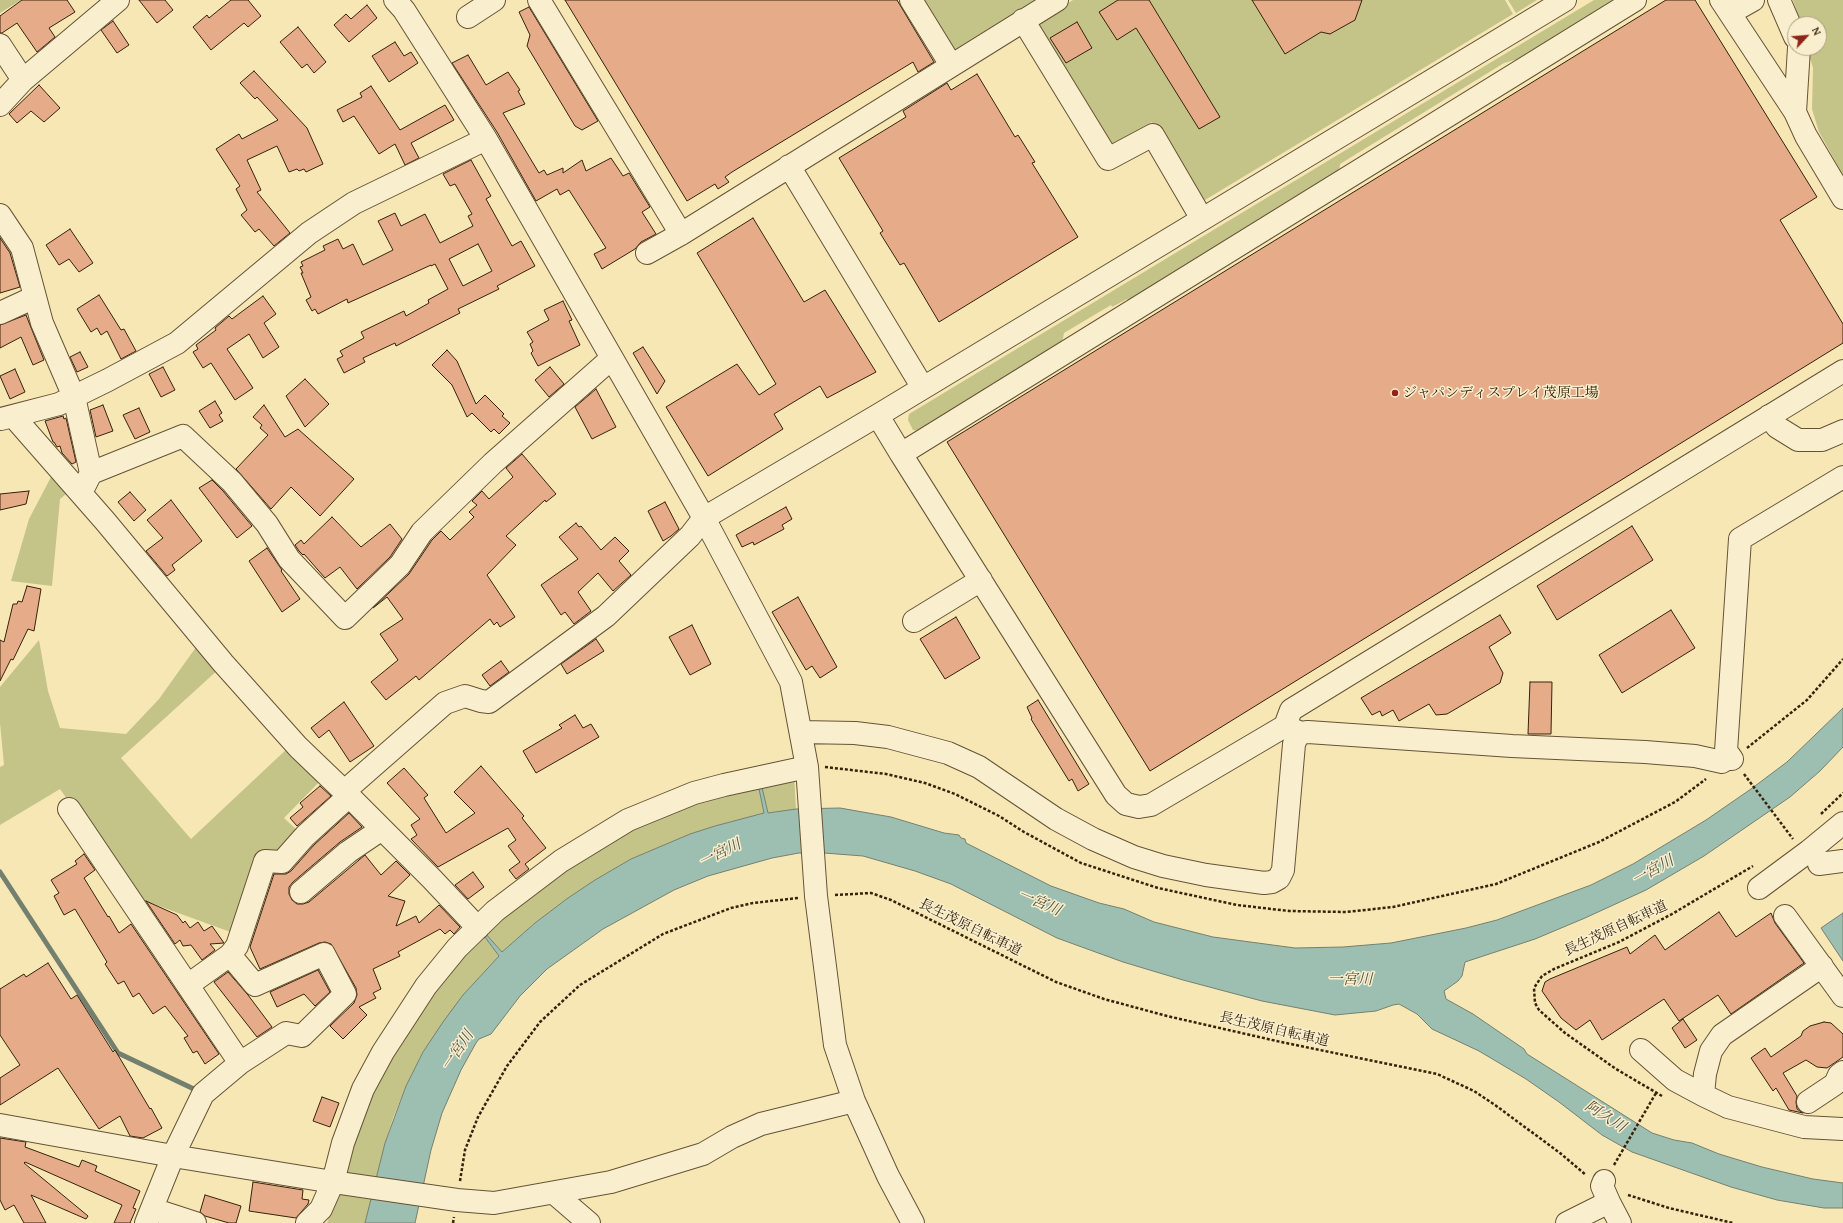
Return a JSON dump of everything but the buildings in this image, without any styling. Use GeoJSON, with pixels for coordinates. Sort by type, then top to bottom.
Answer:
{"type":"FeatureCollection","features":[{"type":"Feature","properties":{"kind":"street"},"geometry":{"type":"LineString","coordinates":[[0,105],[23,80],[118,0]]}},
{"type":"Feature","properties":{"kind":"street"},"geometry":{"type":"LineString","coordinates":[[395,0],[404,10],[486,138],[704,518],[791,682],[807,770],[816,896],[835,1045],[854,1101],[888,1176],[913,1223]]}},
{"type":"Feature","properties":{"kind":"street"},"geometry":{"type":"LineString","coordinates":[[468,17],[494,0]]}},
{"type":"Feature","properties":{"kind":"street"},"geometry":{"type":"LineString","coordinates":[[539,0],[681,234]]}},
{"type":"Feature","properties":{"kind":"street"},"geometry":{"type":"LineString","coordinates":[[911,0],[951,65]]}},
{"type":"Feature","properties":{"kind":"street"},"geometry":{"type":"LineString","coordinates":[[647,253],[681,234],[1057,0]]}},
{"type":"Feature","properties":{"kind":"street"},"geometry":{"type":"LineString","coordinates":[[901,454],[1635,0]]}},
{"type":"Feature","properties":{"kind":"street"},"geometry":{"type":"LineString","coordinates":[[1753,0],[1725,6],[1795,112],[1806,136],[1843,198]]}},
{"type":"Feature","properties":{"kind":"street"},"geometry":{"type":"LineString","coordinates":[[1779,0],[1787,18]]}},
{"type":"Feature","properties":{"kind":"street"},"geometry":{"type":"LineString","coordinates":[[349,796],[348,788],[446,703],[465,696],[489,702],[606,616],[690,536],[704,518],[878,416],[1554,3]]}},
{"type":"Feature","properties":{"kind":"street"},"geometry":{"type":"LineString","coordinates":[[1023,20],[1108,159],[1153,135],[1202,219]]}},
{"type":"Feature","properties":{"kind":"street"},"geometry":{"type":"LineString","coordinates":[[0,45],[23,80]]}},
{"type":"Feature","properties":{"kind":"street"},"geometry":{"type":"LineString","coordinates":[[1795,112],[1798,56]]}},
{"type":"Feature","properties":{"kind":"street"},"geometry":{"type":"LineString","coordinates":[[478,928],[382,828],[298,747],[223,663],[81,494],[7,418],[59,404],[177,343],[309,233],[354,203],[486,138]]}},
{"type":"Feature","properties":{"kind":"street"},"geometry":{"type":"LineString","coordinates":[[789,166],[923,388]]}},
{"type":"Feature","properties":{"kind":"street"},"geometry":{"type":"LineString","coordinates":[[0,215],[22,248],[42,323],[74,397],[91,473],[81,494]]}},
{"type":"Feature","properties":{"kind":"street"},"geometry":{"type":"LineString","coordinates":[[0,313],[35,297]]}},
{"type":"Feature","properties":{"kind":"street"},"geometry":{"type":"LineString","coordinates":[[91,473],[183,436],[232,482],[267,524],[289,559],[345,618],[400,564],[422,532],[493,463],[612,358]]}},
{"type":"Feature","properties":{"kind":"street"},"geometry":{"type":"LineString","coordinates":[[801,732],[855,733],[888,737],[948,753],[979,767],[1056,819],[1093,839],[1134,857],[1163,866],[1206,875],[1264,883],[1272,882],[1279,878],[1284,870],[1294,744],[1296,737],[1293,730],[1291,710],[1843,371]]}},
{"type":"Feature","properties":{"kind":"street"},"geometry":{"type":"LineString","coordinates":[[878,416],[1116,795],[1126,804],[1139,807],[1151,805],[1293,730],[1512,746],[1645,752],[1695,756],[1722,762],[1735,763]]}},
{"type":"Feature","properties":{"kind":"street"},"geometry":{"type":"LineString","coordinates":[[1769,416],[1777,427],[1798,440],[1822,440],[1843,431]]}},
{"type":"Feature","properties":{"kind":"street"},"geometry":{"type":"LineString","coordinates":[[1735,763],[1726,751],[1740,539],[1843,477]]}},
{"type":"Feature","properties":{"kind":"street"},"geometry":{"type":"LineString","coordinates":[[914,621],[981,580]]}},
{"type":"Feature","properties":{"kind":"street"},"geometry":{"type":"LineString","coordinates":[[307,1223],[321,1209],[337,1182],[343,1143],[362,1089],[383,1052],[426,986],[457,948],[495,911],[561,861],[628,820],[694,794],[724,785],[807,770]]}},
{"type":"Feature","properties":{"kind":"street"},"geometry":{"type":"LineString","coordinates":[[188,985],[230,955],[237,946],[265,861],[282,862],[305,836],[349,796]]}},
{"type":"Feature","properties":{"kind":"street"},"geometry":{"type":"LineString","coordinates":[[69,809],[240,1063]]}},
{"type":"Feature","properties":{"kind":"street"},"geometry":{"type":"LineString","coordinates":[[1759,888],[1809,851],[1843,823]]}},
{"type":"Feature","properties":{"kind":"street"},"geometry":{"type":"LineString","coordinates":[[301,892],[348,852],[382,828]]}},
{"type":"Feature","properties":{"kind":"street"},"geometry":{"type":"LineString","coordinates":[[1819,864],[1843,861]]}},
{"type":"Feature","properties":{"kind":"street"},"geometry":{"type":"LineString","coordinates":[[1785,916],[1843,996]]}},
{"type":"Feature","properties":{"kind":"street"},"geometry":{"type":"LineString","coordinates":[[195,1223],[149,1216],[173,1156],[202,1094],[240,1063],[286,1033],[302,1036],[345,994],[324,954],[255,985],[230,955]]}},
{"type":"Feature","properties":{"kind":"street"},"geometry":{"type":"LineString","coordinates":[[1703,1095],[1705,1074],[1711,1051],[1722,1035],[1822,966]]}},
{"type":"Feature","properties":{"kind":"street"},"geometry":{"type":"LineString","coordinates":[[1641,1050],[1675,1080],[1728,1107],[1804,1127],[1843,1129]]}},
{"type":"Feature","properties":{"kind":"street"},"geometry":{"type":"LineString","coordinates":[[1808,1102],[1835,1084],[1839,1075],[1843,1072]]}},
{"type":"Feature","properties":{"kind":"street"},"geometry":{"type":"LineString","coordinates":[[0,1125],[173,1156],[337,1182],[455,1200],[494,1203],[612,1182],[695,1156],[761,1124],[854,1101]]}},
{"type":"Feature","properties":{"kind":"street"},"geometry":{"type":"LineString","coordinates":[[1567,1223],[1605,1190],[1620,1223]]}},
{"type":"Feature","properties":{"kind":"street"},"geometry":{"type":"LineString","coordinates":[[554,1193],[589,1223]]}},
{"type":"Feature","properties":{"kind":"path"},"geometry":{"type":"LineString","coordinates":[[1791,836],[1735,763],[1807,700],[1843,659]]}},
{"type":"Feature","properties":{"kind":"path"},"geometry":{"type":"LineString","coordinates":[[807,770],[831,766],[886,774],[925,783],[968,800],[1081,863],[1158,888],[1237,905],[1289,911],[1346,912],[1393,907],[1496,884],[1599,842],[1675,802],[1709,777]]}},
{"type":"Feature","properties":{"kind":"path"},"geometry":{"type":"LineString","coordinates":[[1816,818],[1843,794]]}},
{"type":"Feature","properties":{"kind":"path"},"geometry":{"type":"LineString","coordinates":[[1788,842],[1799,833]]}},
{"type":"Feature","properties":{"kind":"path","name":"長生茂原自転車道"},"geometry":{"type":"LineString","coordinates":[[453,1223],[455,1200],[465,1150],[478,1116],[503,1072],[540,1022],[580,985],[663,934],[713,914],[753,903],[816,896],[871,893],[953,930],[1056,982],[1104,999],[1167,1016],[1281,1042],[1437,1074],[1474,1091],[1495,1105],[1605,1190],[1656,1093],[1588,1050],[1565,1033],[1539,1010],[1535,1003],[1534,988],[1542,976],[1554,969],[1633,935],[1755,865]]}},
{"type":"Feature","properties":{"kind":"path"},"geometry":{"type":"LineString","coordinates":[[1605,1190],[1610,1187],[1638,1199],[1733,1223]]}},
{"type":"Feature","properties":{"kind":"shaded area"},"geometry":{"type":"Polygon","coordinates":[[[0,0],[21,0],[0,13],[0,0]]]}},
{"type":"Feature","properties":{"kind":"shaded area"},"geometry":{"type":"Polygon","coordinates":[[[924,0],[1039,0],[956,53],[924,0]]]}},
{"type":"Feature","properties":{"kind":"shaded area"},"geometry":{"type":"Polygon","coordinates":[[[1073,0],[1505,0],[1513,14],[1200,203],[1152,122],[1108,146],[1034,24],[1073,0]]]}},
{"type":"Feature","properties":{"kind":"shaded area"},"geometry":{"type":"Polygon","coordinates":[[[1508,0],[1537,0],[1516,13],[1508,0]]]}},
{"type":"Feature","properties":{"kind":"shaded area"},"geometry":{"type":"Polygon","coordinates":[[[1594,0],[1620,0],[1529,56],[1504,63],[1340,164],[1339,174],[1130,303],[1127,299],[1112,307],[1111,305],[1064,333],[1062,343],[968,399],[969,402],[922,432],[913,430],[908,420],[909,414],[1594,0]]]}},
{"type":"Feature","properties":{"kind":"shaded area"},"geometry":{"type":"Polygon","coordinates":[[[1793,0],[1843,0],[1843,175],[1819,132],[1812,109],[1813,68],[1809,56],[1827,56],[1827,16],[1798,16],[1793,0]]]}},
{"type":"Feature","properties":{"kind":"shaded area"},"geometry":{"type":"Polygon","coordinates":[[[56,474],[71,490],[60,499],[52,586],[11,581],[29,519],[51,477],[56,474]]]}},
{"type":"Feature","properties":{"kind":"shaded area"},"geometry":{"type":"Polygon","coordinates":[[[39,640],[48,691],[60,728],[126,734],[159,699],[199,643],[220,668],[121,758],[191,839],[290,746],[323,778],[284,818],[300,833],[280,857],[236,934],[137,898],[60,789],[0,825],[0,767],[4,765],[0,723],[0,687],[39,640]]]}},
{"type":"Feature","properties":{"kind":"shaded area"},"geometry":{"type":"Polygon","coordinates":[[[794,774],[796,809],[768,813],[761,783],[794,774]]]}},
{"type":"Feature","properties":{"kind":"shaded area"},"geometry":{"type":"Polygon","coordinates":[[[758,784],[764,813],[690,834],[631,859],[568,898],[535,923],[502,952],[484,932],[514,901],[652,815],[758,784]]]}},
{"type":"Feature","properties":{"kind":"shaded area"},"geometry":{"type":"Polygon","coordinates":[[[482,933],[499,956],[463,995],[423,1052],[406,1086],[393,1118],[385,1143],[376,1183],[342,1177],[367,1091],[400,1034],[482,933]]]}},
{"type":"Feature","properties":{"kind":"shaded area"},"geometry":{"type":"Polygon","coordinates":[[[340,1188],[373,1193],[365,1223],[327,1223],[340,1188]]]}},
{"type":"Feature","properties":{"kind":"water","name":"一宮川"},"geometry":{"type":"Polygon","coordinates":[[[1843,708],[1843,747],[1820,771],[1790,797],[1704,856],[1646,890],[1535,939],[1465,962],[1462,976],[1458,981],[1444,991],[1446,999],[1473,1014],[1524,1049],[1527,1054],[1652,1133],[1674,1140],[1692,1143],[1719,1154],[1762,1167],[1813,1179],[1843,1183],[1843,1208],[1824,1208],[1777,1200],[1731,1187],[1632,1152],[1602,1135],[1526,1079],[1479,1051],[1432,1029],[1417,1014],[1399,1004],[1376,1011],[1335,1015],[1262,1001],[1123,962],[1057,938],[951,884],[915,871],[863,856],[799,853],[772,858],[708,876],[674,890],[603,929],[547,969],[520,996],[491,1034],[479,1039],[461,1070],[442,1113],[431,1150],[415,1223],[365,1223],[385,1143],[406,1086],[423,1052],[463,995],[499,956],[482,933],[484,932],[502,952],[535,923],[568,898],[631,859],[690,834],[764,813],[758,784],[761,783],[768,813],[796,809],[840,808],[891,817],[944,833],[959,835],[961,838],[965,839],[966,843],[1051,886],[1099,903],[1124,909],[1154,922],[1213,937],[1295,948],[1343,947],[1391,943],[1466,928],[1497,920],[1591,885],[1633,864],[1706,820],[1751,789],[1787,762],[1843,708]]]}},
{"type":"Feature","properties":{"kind":"water"},"geometry":{"type":"Polygon","coordinates":[[[1843,913],[1843,961],[1821,928],[1843,913]]]}},
{"type":"Feature","properties":{"kind":"waterway"},"geometry":{"type":"LineString","coordinates":[[0,872],[118,1053],[196,1090]]}},
{"type":"Feature","properties":{"kind":"place","name":"ジャパンディスプレイ茂原工場"},"geometry":{"type":"Point","coordinates":[1395,393]}},
{"type":"Feature","properties":{"kind":"water label","name":"阿久川"},"geometry":{"type":"Point","coordinates":[1605,1117]}}]}
